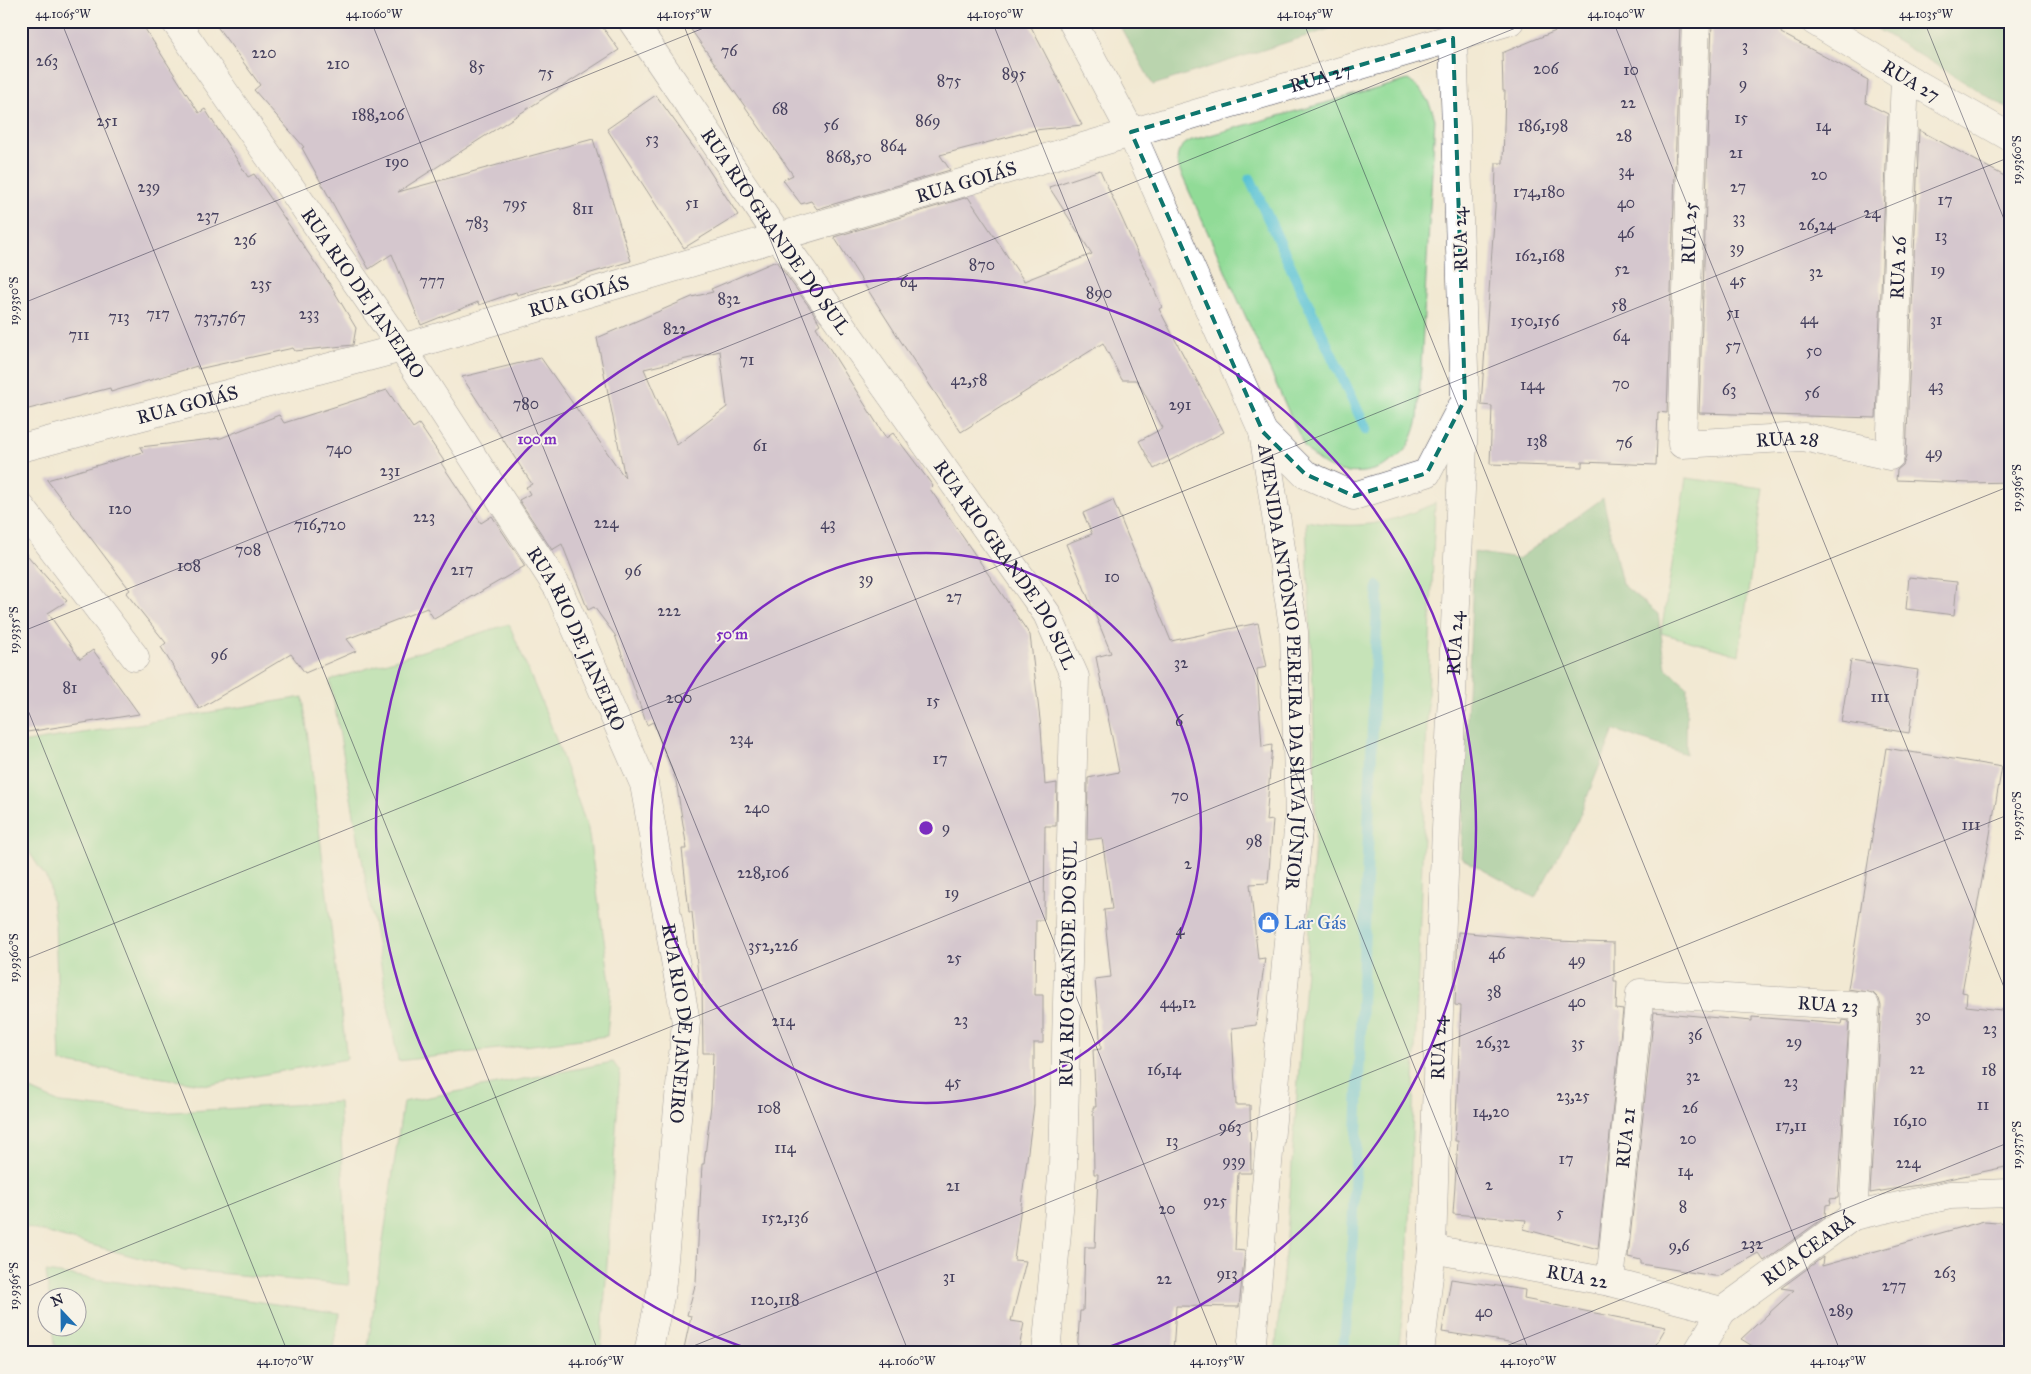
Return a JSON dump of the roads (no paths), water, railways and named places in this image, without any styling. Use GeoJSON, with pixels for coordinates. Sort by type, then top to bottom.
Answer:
{"type":"FeatureCollection","features":[{"type":"Feature","properties":{"kind":"street","name":"RUA RIO DE JANEIRO"},"geometry":{"type":"LineString","coordinates":[[175,21],[402,348],[558,588],[644,784],[686,1022],[661,1292],[648,1353]]}},
{"type":"Feature","properties":{"kind":"street","name":"RUA RIO GRANDE DO SUL"},"geometry":{"type":"LineString","coordinates":[[632,21],[778,236],[1047,614],[1075,677],[1064,1166],[1046,1353]]}},
{"type":"Feature","properties":{"kind":"street","name":"AVENIDA ANTÔNIO PEREIRA DA SILVA JÚNIOR"},"geometry":{"type":"LineString","coordinates":[[1072,21],[1131,132],[1263,432],[1294,632],[1299,819],[1251,1353]]}},
{"type":"Feature","properties":{"kind":"street","name":"RUA 27"},"geometry":{"type":"LineString","coordinates":[[1131,132],[1510,21]]}},
{"type":"Feature","properties":{"kind":"street","name":"RUA 25"},"geometry":{"type":"LineString","coordinates":[[1682,444],[1696,21]]}},
{"type":"Feature","properties":{"kind":"street","name":"RUA 27"},"geometry":{"type":"LineString","coordinates":[[1814,21],[2010,137]]}},
{"type":"Feature","properties":{"kind":"street","name":"RUA 24"},"geometry":{"type":"LineString","coordinates":[[1420,1353],[1432,1248],[1441,943],[1465,399],[1453,38]]}},
{"type":"Feature","properties":{"kind":"street","name":"RUA 26"},"geometry":{"type":"LineString","coordinates":[[1890,456],[1906,77]]}},
{"type":"Feature","properties":{"kind":"street","name":"RUA GOIÁS"},"geometry":{"type":"LineString","coordinates":[[21,448],[402,348],[1131,132]]}},
{"type":"Feature","properties":{"kind":"street"},"geometry":{"type":"LineString","coordinates":[[1263,432],[1305,474],[1354,496],[1427,473],[1465,399]]}},
{"type":"Feature","properties":{"kind":"street","name":"RUA 28"},"geometry":{"type":"LineString","coordinates":[[1682,444],[1804,437],[1890,456]]}},
{"type":"Feature","properties":{"kind":"street"},"geometry":{"type":"LineString","coordinates":[[21,507],[135,657]]}},
{"type":"Feature","properties":{"kind":"street","name":"RUA 23"},"geometry":{"type":"LineString","coordinates":[[1640,993],[1865,1006],[1853,1216]]}},
{"type":"Feature","properties":{"kind":"street","name":"RUA 21"},"geometry":{"type":"LineString","coordinates":[[1610,1282],[1640,993]]}},
{"type":"Feature","properties":{"kind":"street","name":"RUA CEARÁ"},"geometry":{"type":"LineString","coordinates":[[1697,1353],[1722,1310],[1853,1216],[1950,1195],[2010,1193]]}},
{"type":"Feature","properties":{"kind":"street","name":"RUA 22"},"geometry":{"type":"LineString","coordinates":[[1432,1248],[1610,1282],[1722,1310]]}},
{"type":"Feature","properties":{"kind":"waterway"},"geometry":{"type":"LineString","coordinates":[[1250,179],[1366,429]]}},
{"type":"Feature","properties":{"kind":"waterway"},"geometry":{"type":"LineString","coordinates":[[1343,1353],[1351,1274],[1378,586]]}},
{"type":"Feature","properties":{"kind":"place","name":"Lar Gás"},"geometry":{"type":"Point","coordinates":[1268,922]}}]}
